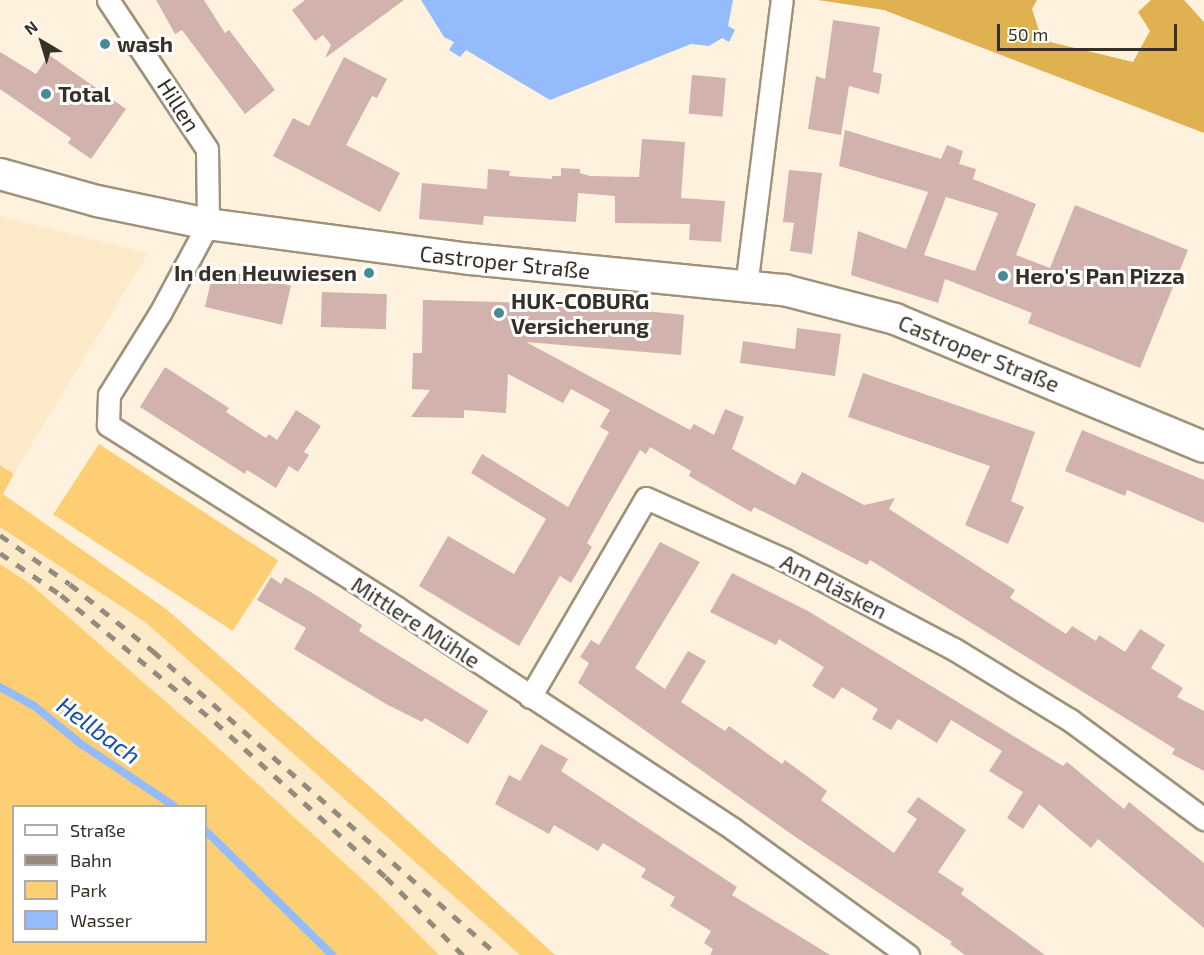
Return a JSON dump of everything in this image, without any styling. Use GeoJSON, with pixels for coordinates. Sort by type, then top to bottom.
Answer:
{"type":"FeatureCollection","features":[{"type":"Feature","properties":{"kind":"main road","name":"Castroper Straße"},"geometry":{"type":"LineString","coordinates":[[0,174],[97,201],[208,224],[471,259],[784,290],[895,319],[1204,447]]}},
{"type":"Feature","properties":{"kind":"street","name":"Hillen"},"geometry":{"type":"LineString","coordinates":[[108,0],[207,149],[208,224]]}},
{"type":"Feature","properties":{"kind":"street"},"geometry":{"type":"LineString","coordinates":[[746,287],[782,0]]}},
{"type":"Feature","properties":{"kind":"street","name":"Mittlere Mühle"},"geometry":{"type":"LineString","coordinates":[[208,224],[160,313],[109,395],[108,425],[733,829],[908,955]]}},
{"type":"Feature","properties":{"kind":"street","name":"Am Pläsken"},"geometry":{"type":"LineString","coordinates":[[530,697],[646,498],[785,560],[954,649],[1070,720],[1204,819]]}},
{"type":"Feature","properties":{"kind":"shaded area"},"geometry":{"type":"Polygon","coordinates":[[[818,0],[1037,0],[1032,9],[1042,40],[1133,62],[1150,31],[1138,12],[1151,0],[1184,0],[1204,22],[1204,133],[884,10],[818,0]]]}},
{"type":"Feature","properties":{"kind":"shaded area"},"geometry":{"type":"Polygon","coordinates":[[[0,216],[148,253],[14,474],[0,465],[0,216]]]}},
{"type":"Feature","properties":{"kind":"shaded area"},"geometry":{"type":"Polygon","coordinates":[[[0,527],[145,622],[520,955],[439,955],[374,890],[29,583],[0,564],[0,527]]]}},
{"type":"Feature","properties":{"kind":"green space"},"geometry":{"type":"Polygon","coordinates":[[[99,444],[278,561],[233,631],[53,514],[99,444]]]}},
{"type":"Feature","properties":{"kind":"green space"},"geometry":{"type":"Polygon","coordinates":[[[0,465],[14,474],[3,494],[166,609],[383,798],[555,955],[520,955],[145,622],[0,527],[0,465]]]}},
{"type":"Feature","properties":{"kind":"green space"},"geometry":{"type":"Polygon","coordinates":[[[0,564],[29,583],[204,735],[374,890],[439,955],[0,955],[0,564]]]}},
{"type":"Feature","properties":{"kind":"water"},"geometry":{"type":"Polygon","coordinates":[[[421,0],[733,0],[728,26],[735,30],[729,42],[722,38],[709,46],[691,44],[550,100],[466,50],[460,57],[449,50],[454,42],[444,37],[421,0]]]}},
{"type":"Feature","properties":{"kind":"building"},"geometry":{"type":"Polygon","coordinates":[[[156,0],[204,0],[225,33],[229,30],[275,90],[245,114],[182,30],[175,34],[156,0]]]}},
{"type":"Feature","properties":{"kind":"building"},"geometry":{"type":"Polygon","coordinates":[[[305,0],[404,0],[325,58],[331,45],[323,35],[315,41],[292,10],[305,0]]]}},
{"type":"Feature","properties":{"kind":"building"},"geometry":{"type":"Polygon","coordinates":[[[833,20],[880,27],[873,72],[882,74],[879,94],[849,86],[841,135],[808,129],[816,76],[825,79],[833,20]]]}},
{"type":"Feature","properties":{"kind":"building"},"geometry":{"type":"Polygon","coordinates":[[[0,52],[36,74],[49,55],[126,109],[91,159],[68,143],[71,138],[0,89],[0,52]]]}},
{"type":"Feature","properties":{"kind":"building"},"geometry":{"type":"Polygon","coordinates":[[[344,57],[387,79],[377,98],[372,96],[346,145],[400,173],[380,212],[273,156],[293,118],[309,126],[344,57]]]}},
{"type":"Feature","properties":{"kind":"building"},"geometry":{"type":"Polygon","coordinates":[[[692,75],[726,78],[722,117],[689,114],[692,75]]]}},
{"type":"Feature","properties":{"kind":"building"},"geometry":{"type":"Polygon","coordinates":[[[845,130],[941,159],[947,145],[963,151],[959,164],[976,169],[973,179],[1036,204],[1016,255],[1050,268],[1075,205],[1188,250],[1140,368],[1028,323],[1032,313],[945,279],[938,303],[851,275],[858,231],[906,249],[928,192],[839,166],[845,130]],[[946,197],[924,255],[975,271],[998,213],[946,197]]]}},
{"type":"Feature","properties":{"kind":"building"},"geometry":{"type":"Polygon","coordinates":[[[642,139],[685,142],[681,198],[725,201],[721,242],[689,240],[690,224],[615,223],[615,196],[578,193],[576,222],[484,216],[483,225],[419,219],[422,183],[487,189],[488,169],[510,171],[509,176],[552,179],[552,176],[561,176],[561,168],[580,169],[580,173],[590,176],[639,177],[642,139]]]}},
{"type":"Feature","properties":{"kind":"building"},"geometry":{"type":"Polygon","coordinates":[[[789,170],[822,173],[812,254],[790,251],[794,223],[783,222],[789,170]]]}},
{"type":"Feature","properties":{"kind":"building"},"geometry":{"type":"Polygon","coordinates":[[[214,268],[291,286],[282,325],[205,307],[214,268]]]}},
{"type":"Feature","properties":{"kind":"building"},"geometry":{"type":"Polygon","coordinates":[[[322,292],[387,294],[386,329],[321,327],[322,292]]]}},
{"type":"Feature","properties":{"kind":"building"},"geometry":{"type":"Polygon","coordinates":[[[423,300],[578,304],[684,315],[681,355],[526,342],[690,430],[694,424],[714,435],[725,409],[744,417],[732,449],[795,485],[802,472],[864,505],[895,498],[889,509],[1015,590],[1010,598],[1066,634],[1072,626],[1096,641],[1099,635],[1125,652],[1140,629],[1156,639],[1165,645],[1151,668],[1183,688],[1177,697],[1204,711],[1204,771],[1172,754],[1175,749],[870,560],[867,565],[754,507],[751,512],[689,476],[691,471],[650,447],[646,454],[640,450],[587,543],[592,547],[571,583],[560,576],[519,646],[419,586],[448,536],[514,574],[546,519],[471,473],[482,454],[568,507],[609,432],[600,427],[610,410],[571,389],[563,403],[508,374],[506,413],[464,410],[464,418],[411,417],[430,390],[412,389],[413,353],[422,353],[423,300]]]}},
{"type":"Feature","properties":{"kind":"building"},"geometry":{"type":"Polygon","coordinates":[[[797,328],[841,334],[835,376],[740,363],[743,341],[795,349],[797,328]]]}},
{"type":"Feature","properties":{"kind":"building"},"geometry":{"type":"Polygon","coordinates":[[[165,367],[229,408],[226,412],[266,438],[269,434],[277,440],[296,410],[321,426],[304,452],[309,455],[298,472],[289,466],[276,488],[247,470],[245,474],[140,407],[165,367]]]}},
{"type":"Feature","properties":{"kind":"building"},"geometry":{"type":"Polygon","coordinates":[[[863,373],[1035,432],[1011,501],[1024,507],[1008,544],[965,525],[990,466],[848,417],[863,373]]]}},
{"type":"Feature","properties":{"kind":"building"},"geometry":{"type":"Polygon","coordinates":[[[1082,430],[1204,480],[1204,523],[1127,490],[1125,496],[1065,471],[1082,430]]]}},
{"type":"Feature","properties":{"kind":"building"},"geometry":{"type":"Polygon","coordinates":[[[660,542],[700,562],[635,668],[665,689],[688,651],[706,661],[681,702],[725,731],[729,726],[782,764],[785,760],[827,791],[821,800],[894,853],[917,819],[907,812],[918,797],[966,830],[938,872],[964,889],[961,894],[1045,955],[965,955],[950,944],[952,942],[794,836],[578,683],[589,663],[580,657],[591,640],[599,645],[660,542]]]}},
{"type":"Feature","properties":{"kind":"building"},"geometry":{"type":"Polygon","coordinates":[[[732,573],[808,611],[1063,766],[1067,762],[1124,809],[1129,802],[1204,863],[1204,928],[1098,839],[1091,848],[1039,804],[1023,829],[1007,818],[1023,792],[989,771],[1002,751],[951,720],[937,743],[898,719],[891,730],[872,719],[878,709],[842,687],[834,699],[812,686],[824,667],[779,639],[776,645],[710,612],[732,573]]]}},
{"type":"Feature","properties":{"kind":"building"},"geometry":{"type":"Polygon","coordinates":[[[271,577],[281,584],[285,577],[314,594],[362,625],[359,631],[488,711],[468,744],[425,718],[422,722],[386,704],[294,649],[306,628],[257,600],[271,577]]]}},
{"type":"Feature","properties":{"kind":"building"},"geometry":{"type":"Polygon","coordinates":[[[541,744],[568,759],[561,771],[737,887],[732,895],[830,955],[710,955],[713,949],[704,943],[711,931],[670,906],[675,897],[641,877],[646,869],[603,843],[598,851],[554,825],[549,834],[495,804],[509,775],[520,781],[541,744]]]}},
{"type":"Feature","properties":{"kind":"waterway","name":"Hellbach"},"geometry":{"type":"LineString","coordinates":[[0,687],[33,705],[81,744],[172,805]]}},
{"type":"Feature","properties":{"kind":"waterway","name":"Hellbach"},"geometry":{"type":"LineString","coordinates":[[207,832],[332,955]]}},
{"type":"Feature","properties":{"kind":"railway"},"geometry":{"type":"LineString","coordinates":[[0,535],[70,584],[153,651],[498,955]]}},
{"type":"Feature","properties":{"kind":"railway"},"geometry":{"type":"LineString","coordinates":[[0,553],[61,595],[215,722],[386,877],[463,955]]}},
{"type":"Feature","properties":{"kind":"place","name":"wash"},"geometry":{"type":"Point","coordinates":[105,44]}},
{"type":"Feature","properties":{"kind":"place","name":"Total"},"geometry":{"type":"Point","coordinates":[46,94]}},
{"type":"Feature","properties":{"kind":"place","name":"In den Heuwiesen"},"geometry":{"type":"Point","coordinates":[369,273]}},
{"type":"Feature","properties":{"kind":"place","name":"Hero's Pan Pizza"},"geometry":{"type":"Point","coordinates":[1003,276]}},
{"type":"Feature","properties":{"kind":"place","name":"HUK-COBURG Versicherung"},"geometry":{"type":"Point","coordinates":[499,313]}}]}
